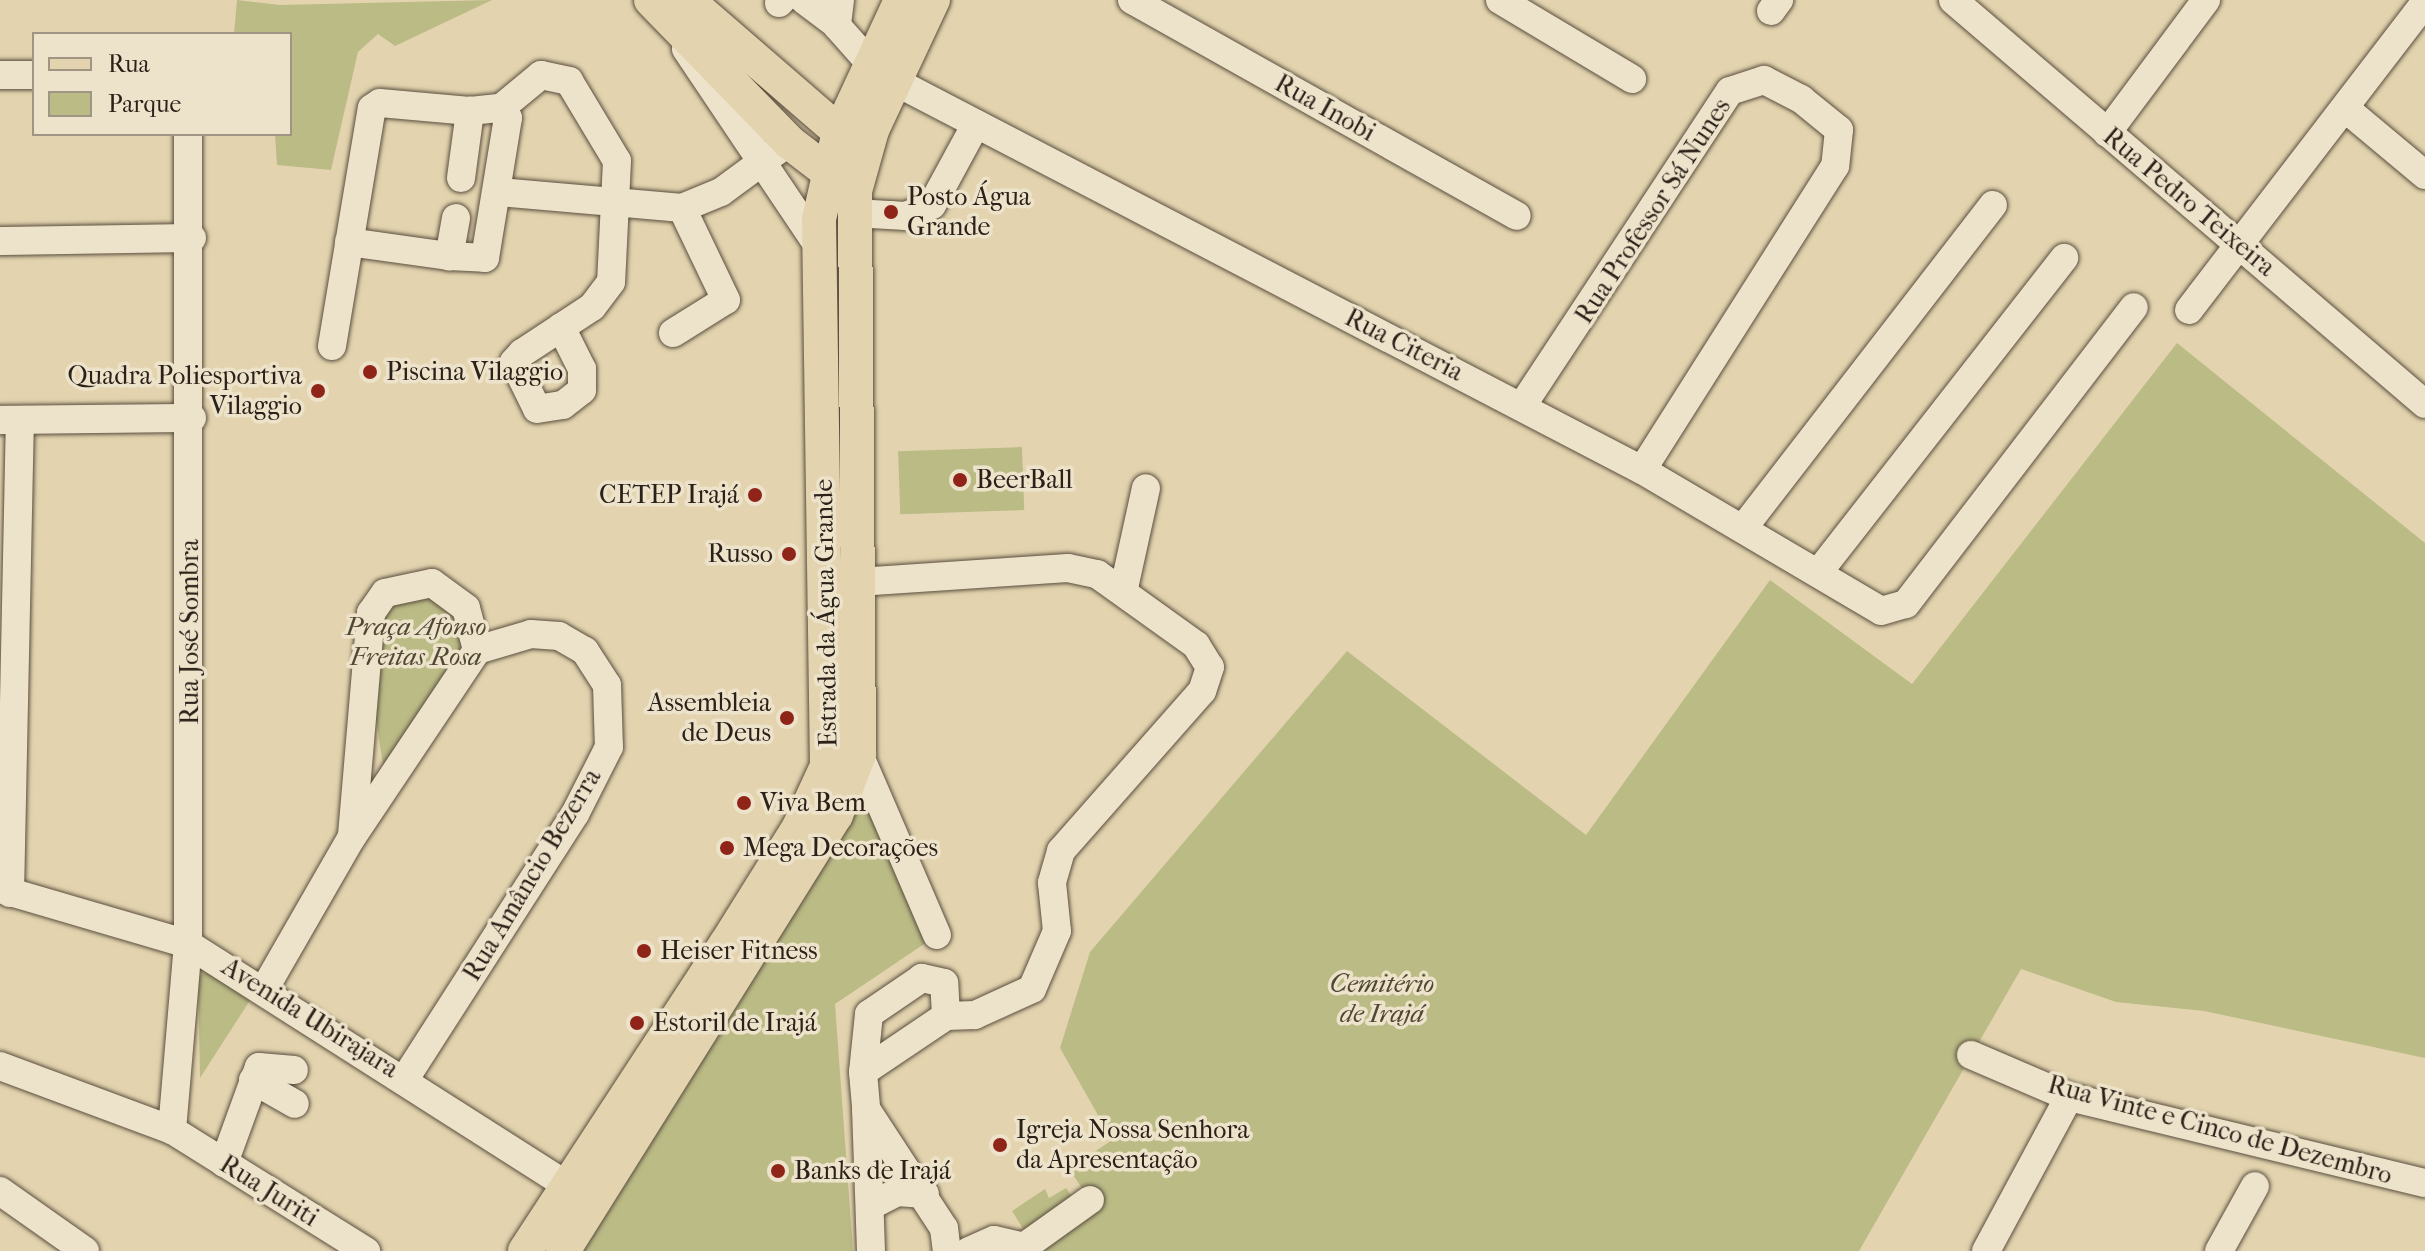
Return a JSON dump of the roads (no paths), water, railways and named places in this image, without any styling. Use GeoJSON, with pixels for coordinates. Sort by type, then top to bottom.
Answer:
{"type":"FeatureCollection","features":[{"type":"Feature","properties":{"kind":"main road","name":"Estrada da Água Grande"},"geometry":{"type":"LineString","coordinates":[[882,72],[901,0]]}},
{"type":"Feature","properties":{"kind":"main road","name":"Estrada da Água Grande"},"geometry":{"type":"LineString","coordinates":[[563,1251],[581,1194],[783,853],[827,766],[832,735],[819,247],[826,174],[842,129],[933,0]]}},
{"type":"Feature","properties":{"kind":"main road"},"geometry":{"type":"LineString","coordinates":[[666,3],[842,129]]}},
{"type":"Feature","properties":{"kind":"main road"},"geometry":{"type":"LineString","coordinates":[[666,3],[776,152],[826,174],[855,202]]}},
{"type":"Feature","properties":{"kind":"main road","name":"Estrada da Água Grande"},"geometry":{"type":"LineString","coordinates":[[525,1251],[581,1194],[836,815],[859,754],[855,202],[842,129]]}},
{"type":"Feature","properties":{"kind":"street","name":"Rua Inobi"},"geometry":{"type":"LineString","coordinates":[[1132,0],[1517,216]]}},
{"type":"Feature","properties":{"kind":"street"},"geometry":{"type":"LineString","coordinates":[[1500,0],[1632,79]]}},
{"type":"Feature","properties":{"kind":"street","name":"Rua Pedro Teixeira"},"geometry":{"type":"LineString","coordinates":[[1953,0],[1988,11],[2107,133],[2425,404]]}},
{"type":"Feature","properties":{"kind":"street"},"geometry":{"type":"LineString","coordinates":[[2107,133],[2206,0]]}},
{"type":"Feature","properties":{"kind":"street"},"geometry":{"type":"LineString","coordinates":[[788,1],[838,12],[882,72]]}},
{"type":"Feature","properties":{"kind":"street"},"geometry":{"type":"LineString","coordinates":[[2189,310],[2425,2]]}},
{"type":"Feature","properties":{"kind":"street","name":"Rua Citeria"},"geometry":{"type":"LineString","coordinates":[[882,72],[976,124],[1642,470],[1744,527],[1881,611],[1906,604],[2134,307]]}},
{"type":"Feature","properties":{"kind":"street"},"geometry":{"type":"LineString","coordinates":[[0,75],[32,75]]}},
{"type":"Feature","properties":{"kind":"street"},"geometry":{"type":"LineString","coordinates":[[332,346],[372,108],[380,103],[470,111],[501,108],[541,75],[569,81],[617,161],[611,282],[561,327]]}},
{"type":"Feature","properties":{"kind":"street","name":"Rua Professor Sá Nunes"},"geometry":{"type":"LineString","coordinates":[[1522,406],[1730,91],[1764,80],[1801,99],[1839,130],[1835,166],[1642,470]]}},
{"type":"Feature","properties":{"kind":"street"},"geometry":{"type":"LineString","coordinates":[[349,242],[485,258],[499,192],[508,118],[501,108]]}},
{"type":"Feature","properties":{"kind":"street"},"geometry":{"type":"LineString","coordinates":[[2346,109],[2425,175]]}},
{"type":"Feature","properties":{"kind":"street"},"geometry":{"type":"LineString","coordinates":[[461,178],[470,111]]}},
{"type":"Feature","properties":{"kind":"street"},"geometry":{"type":"LineString","coordinates":[[855,202],[906,216],[932,205],[976,124]]}},
{"type":"Feature","properties":{"kind":"street","name":"Rua José Sombra"},"geometry":{"type":"LineString","coordinates":[[172,1130],[188,944],[192,418],[192,238],[188,136]]}},
{"type":"Feature","properties":{"kind":"street"},"geometry":{"type":"LineString","coordinates":[[499,192],[682,208],[707,200],[776,152],[819,247]]}},
{"type":"Feature","properties":{"kind":"street"},"geometry":{"type":"LineString","coordinates":[[1744,527],[1993,205]]}},
{"type":"Feature","properties":{"kind":"street"},"geometry":{"type":"LineString","coordinates":[[673,333],[726,300],[682,208]]}},
{"type":"Feature","properties":{"kind":"street"},"geometry":{"type":"LineString","coordinates":[[449,256],[456,218]]}},
{"type":"Feature","properties":{"kind":"street"},"geometry":{"type":"LineString","coordinates":[[0,241],[192,238]]}},
{"type":"Feature","properties":{"kind":"street"},"geometry":{"type":"LineString","coordinates":[[1818,573],[2064,258]]}},
{"type":"Feature","properties":{"kind":"street"},"geometry":{"type":"LineString","coordinates":[[5,891],[10,421],[192,418]]}},
{"type":"Feature","properties":{"kind":"street"},"geometry":{"type":"LineString","coordinates":[[1124,588],[1146,488]]}},
{"type":"Feature","properties":{"kind":"street"},"geometry":{"type":"LineString","coordinates":[[858,582],[1068,568],[1124,588],[1196,645],[1210,667],[1202,691],[1061,851],[1052,883],[1057,931],[1032,989],[975,1015],[946,1016],[863,1072]]}},
{"type":"Feature","properties":{"kind":"street"},"geometry":{"type":"LineString","coordinates":[[265,988],[352,837],[477,650],[466,608],[432,583],[385,593],[371,613],[352,837]]}},
{"type":"Feature","properties":{"kind":"street","name":"Rua Amâncio Bezerra"},"geometry":{"type":"LineString","coordinates":[[406,1077],[575,814],[609,747],[607,685],[585,651],[559,636],[531,634],[477,650]]}},
{"type":"Feature","properties":{"kind":"street"},"geometry":{"type":"LineString","coordinates":[[859,754],[937,935]]}},
{"type":"Feature","properties":{"kind":"street","name":"Avenida Ubirajara"},"geometry":{"type":"LineString","coordinates":[[5,891],[188,944],[265,988],[406,1077],[581,1194]]}},
{"type":"Feature","properties":{"kind":"street"},"geometry":{"type":"LineString","coordinates":[[871,1251],[863,1072],[875,1006],[936,977],[947,991],[946,1016]]}},
{"type":"Feature","properties":{"kind":"street","name":"Rua Vinte e Cinco de Dezembro"},"geometry":{"type":"LineString","coordinates":[[1971,1055],[2069,1097],[2425,1183]]}},
{"type":"Feature","properties":{"kind":"street"},"geometry":{"type":"LineString","coordinates":[[224,1163],[242,1128],[253,1080],[267,1062],[294,1070]]}},
{"type":"Feature","properties":{"kind":"street","name":"Rua Juriti"},"geometry":{"type":"LineString","coordinates":[[0,1066],[172,1130],[366,1251]]}},
{"type":"Feature","properties":{"kind":"street"},"geometry":{"type":"LineString","coordinates":[[253,1080],[295,1104]]}},
{"type":"Feature","properties":{"kind":"street"},"geometry":{"type":"LineString","coordinates":[[1986,1251],[2069,1097]]}},
{"type":"Feature","properties":{"kind":"street"},"geometry":{"type":"LineString","coordinates":[[866,1109],[925,1194],[944,1228],[947,1251]]}},
{"type":"Feature","properties":{"kind":"street"},"geometry":{"type":"LineString","coordinates":[[2219,1251],[2255,1186]]}},
{"type":"Feature","properties":{"kind":"street"},"geometry":{"type":"LineString","coordinates":[[0,1191],[85,1251]]}},
{"type":"Feature","properties":{"kind":"street"},"geometry":{"type":"LineString","coordinates":[[870,1206],[897,1192],[925,1194]]}},
{"type":"Feature","properties":{"kind":"street"},"geometry":{"type":"LineString","coordinates":[[969,1251],[994,1240],[1024,1247],[1090,1200]]}},
{"type":"Feature","properties":{"kind":"place","name":"Posto Água Grande"},"geometry":{"type":"Point","coordinates":[891,212]}},
{"type":"Feature","properties":{"kind":"place","name":"Piscina Vilaggio"},"geometry":{"type":"Point","coordinates":[370,372]}},
{"type":"Feature","properties":{"kind":"place","name":"Quadra Poliesportiva Vilaggio"},"geometry":{"type":"Point","coordinates":[318,391]}},
{"type":"Feature","properties":{"kind":"place","name":"BeerBall"},"geometry":{"type":"Point","coordinates":[960,480]}},
{"type":"Feature","properties":{"kind":"place","name":"CETEP Irajá"},"geometry":{"type":"Point","coordinates":[755,495]}},
{"type":"Feature","properties":{"kind":"place","name":"Russo"},"geometry":{"type":"Point","coordinates":[789,554]}},
{"type":"Feature","properties":{"kind":"place","name":"Assembleia de Deus"},"geometry":{"type":"Point","coordinates":[787,718]}},
{"type":"Feature","properties":{"kind":"place","name":"Viva Bem"},"geometry":{"type":"Point","coordinates":[744,803]}},
{"type":"Feature","properties":{"kind":"place","name":"Mega Decorações"},"geometry":{"type":"Point","coordinates":[727,848]}},
{"type":"Feature","properties":{"kind":"place","name":"Heiser Fitness"},"geometry":{"type":"Point","coordinates":[644,951]}},
{"type":"Feature","properties":{"kind":"place","name":"Estoril de Irajá"},"geometry":{"type":"Point","coordinates":[637,1023]}},
{"type":"Feature","properties":{"kind":"place","name":"Igreja Nossa Senhora da Apresentação"},"geometry":{"type":"Point","coordinates":[1000,1145]}},
{"type":"Feature","properties":{"kind":"place","name":"Banks de Irajá"},"geometry":{"type":"Point","coordinates":[778,1171]}},
{"type":"Feature","properties":{"kind":"park label","name":"Praça Afonso Freitas Rosa"},"geometry":{"type":"Point","coordinates":[416,642]}},
{"type":"Feature","properties":{"kind":"park label","name":"Cemitério de Irajá"},"geometry":{"type":"Point","coordinates":[1382,999]}}]}
